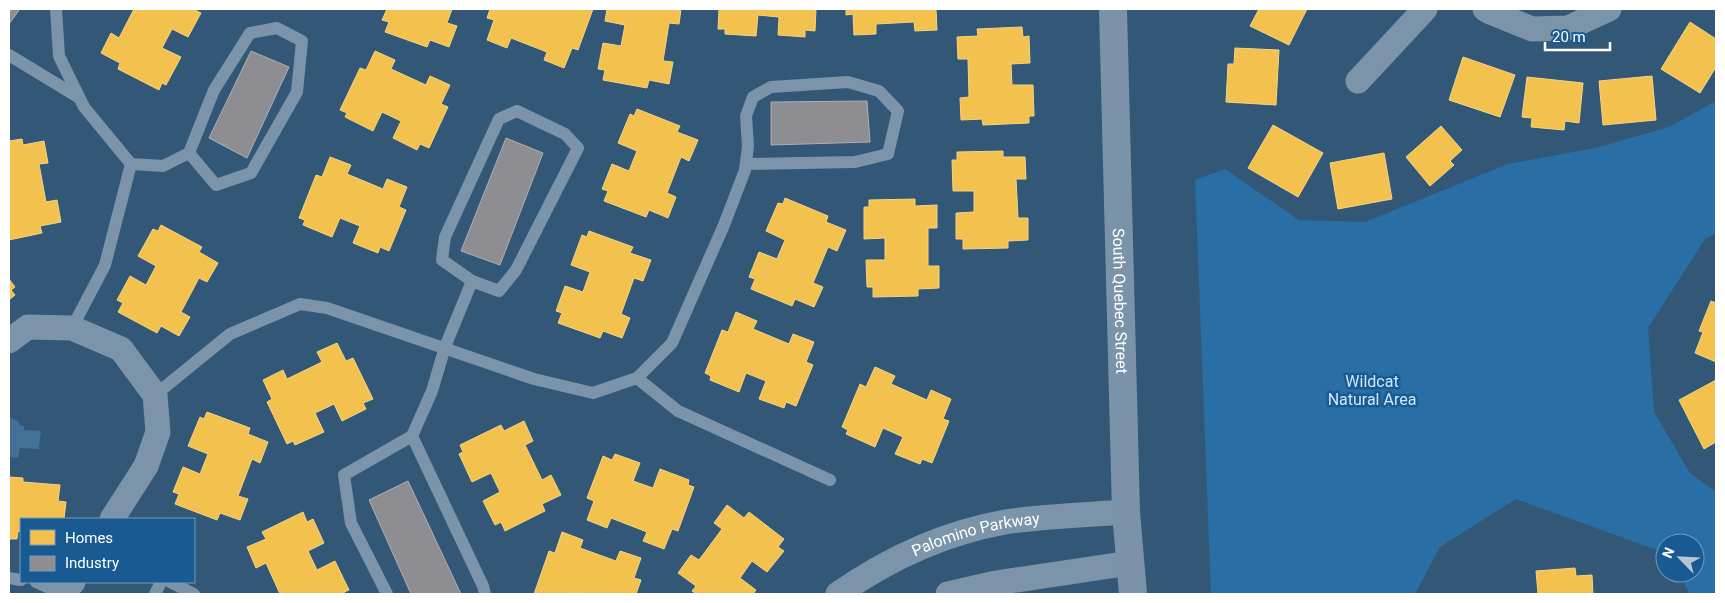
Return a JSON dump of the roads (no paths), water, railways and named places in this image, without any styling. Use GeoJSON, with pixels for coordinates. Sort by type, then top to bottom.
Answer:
{"type":"FeatureCollection","features":[{"type":"Feature","properties":{"kind":"main road","name":"South Quebec Street"},"geometry":{"type":"LineString","coordinates":[[1113,9],[1126,512],[1133,594]]}},
{"type":"Feature","properties":{"kind":"street"},"geometry":{"type":"LineString","coordinates":[[1358,81],[1425,9]]}},
{"type":"Feature","properties":{"kind":"street"},"geometry":{"type":"LineString","coordinates":[[1485,9],[1532,29],[1568,28],[1609,9]]}},
{"type":"Feature","properties":{"kind":"street"},"geometry":{"type":"LineString","coordinates":[[9,341],[28,328],[72,328],[121,349],[155,395],[158,432],[146,466],[113,518]]}},
{"type":"Feature","properties":{"kind":"street","name":"Palomino Parkway"},"geometry":{"type":"LineString","coordinates":[[838,594],[892,561],[932,542],[966,531],[1004,522],[1126,512]]}},
{"type":"Feature","properties":{"kind":"street"},"geometry":{"type":"LineString","coordinates":[[948,594],[996,583],[1130,563]]}},
{"type":"Feature","properties":{"kind":"street"},"geometry":{"type":"LineString","coordinates":[[62,594],[71,583]]}},
{"type":"Feature","properties":{"kind":"lane"},"geometry":{"type":"LineString","coordinates":[[56,9],[59,56],[78,97],[131,164],[163,166],[189,153],[214,90],[250,34],[277,28],[302,41],[297,92],[251,173],[216,185],[189,153]]}},
{"type":"Feature","properties":{"kind":"lane"},"geometry":{"type":"LineString","coordinates":[[9,55],[78,97]]}},
{"type":"Feature","properties":{"kind":"lane"},"geometry":{"type":"LineString","coordinates":[[155,395],[230,334],[300,304],[327,308],[534,379],[593,393],[637,378],[672,343],[724,224],[745,170],[748,146],[746,116],[753,97],[771,87],[848,82],[879,91],[898,111],[888,154],[855,162],[746,164]]}},
{"type":"Feature","properties":{"kind":"lane"},"geometry":{"type":"LineString","coordinates":[[517,111],[566,134],[578,148],[516,270],[499,291],[472,281],[442,260],[445,236],[499,119],[517,111]]}},
{"type":"Feature","properties":{"kind":"lane"},"geometry":{"type":"LineString","coordinates":[[72,328],[105,265],[131,164]]}},
{"type":"Feature","properties":{"kind":"lane"},"geometry":{"type":"LineString","coordinates":[[388,594],[351,523],[344,475],[412,436],[432,391],[445,347],[472,281]]}},
{"type":"Feature","properties":{"kind":"lane"},"geometry":{"type":"LineString","coordinates":[[637,378],[678,411],[830,480]]}},
{"type":"Feature","properties":{"kind":"lane"},"geometry":{"type":"LineString","coordinates":[[412,436],[483,586],[485,594]]}},
{"type":"Feature","properties":{"kind":"lane"},"geometry":{"type":"LineString","coordinates":[[38,583],[62,594]]}},
{"type":"Feature","properties":{"kind":"lane"},"geometry":{"type":"LineString","coordinates":[[172,583],[194,594]]}},
{"type":"Feature","properties":{"kind":"park label","name":"Wildcat Natural Area"},"geometry":{"type":"Point","coordinates":[1372,390]}}]}
